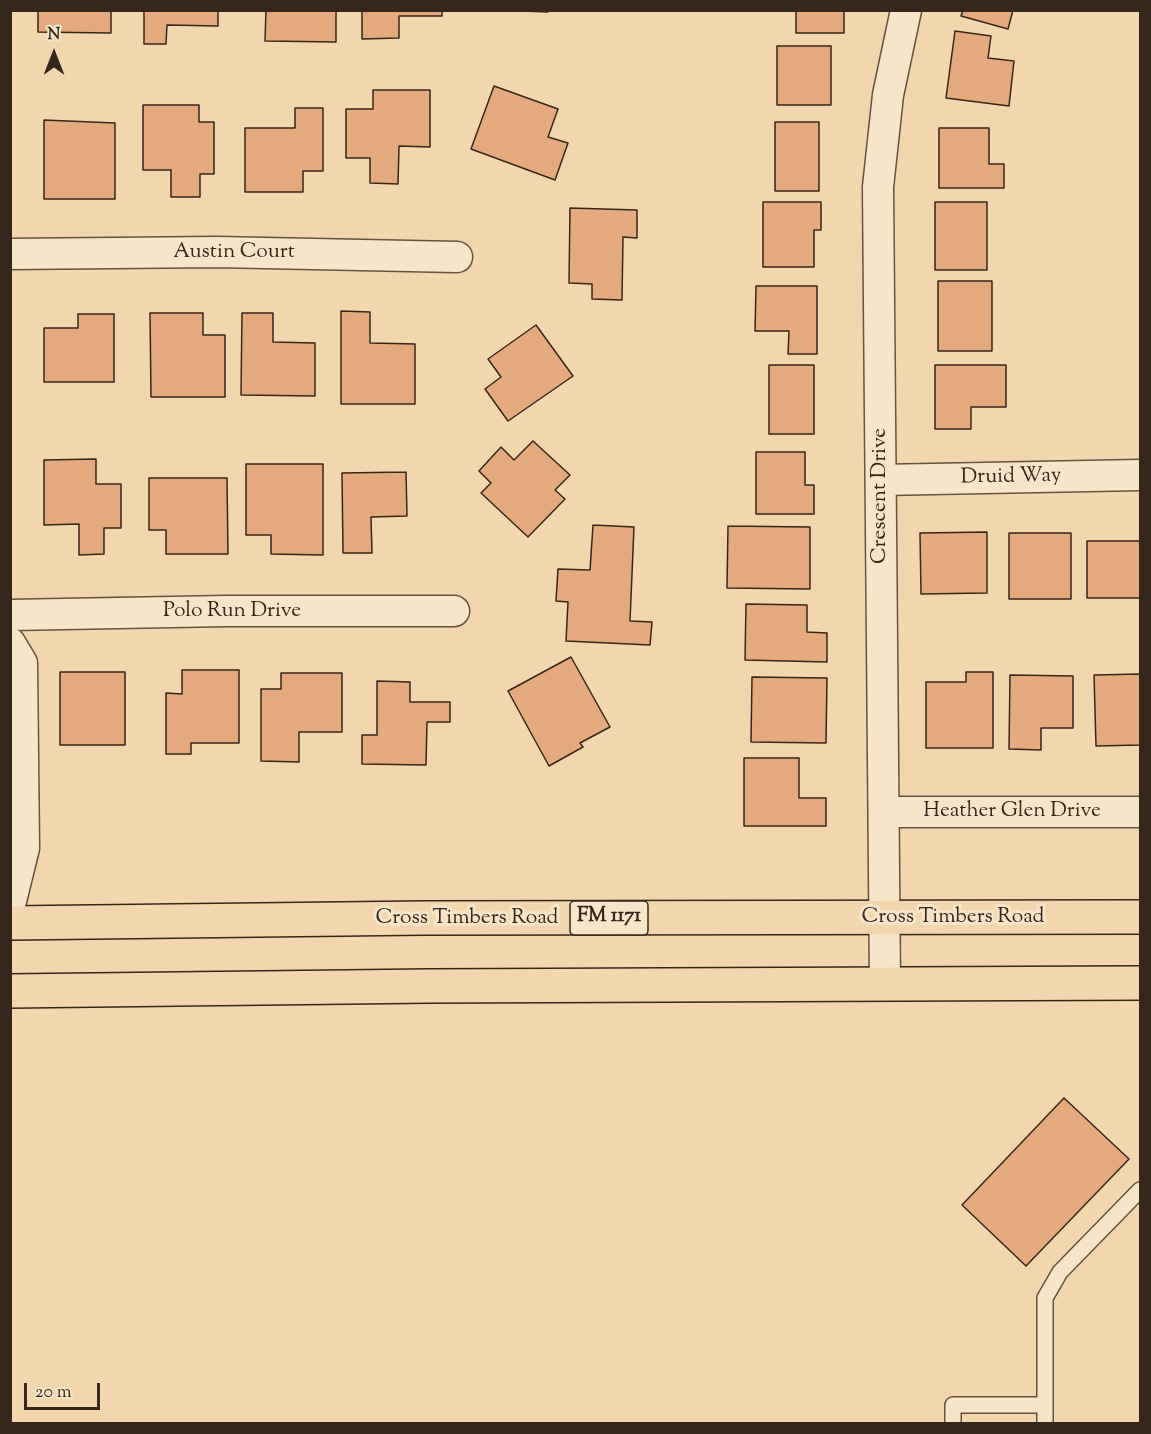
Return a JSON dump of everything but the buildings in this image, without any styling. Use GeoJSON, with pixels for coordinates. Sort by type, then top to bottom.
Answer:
{"type":"FeatureCollection","features":[{"type":"Feature","properties":{"kind":"main road","name":"Cross Timbers Road"},"geometry":{"type":"LineString","coordinates":[[10,923],[424,918],[1140,917]]}},
{"type":"Feature","properties":{"kind":"main road"},"geometry":{"type":"LineString","coordinates":[[10,991],[1140,983]]}},
{"type":"Feature","properties":{"kind":"street","name":"Crescent Drive"},"geometry":{"type":"LineString","coordinates":[[885,984],[878,187],[888,94],[906,10]]}},
{"type":"Feature","properties":{"kind":"street","name":"Austin Court"},"geometry":{"type":"LineString","coordinates":[[10,254],[217,252],[457,257]]}},
{"type":"Feature","properties":{"kind":"street","name":"Druid Way"},"geometry":{"type":"LineString","coordinates":[[881,480],[1140,475]]}},
{"type":"Feature","properties":{"kind":"street","name":"Polo Run Drive"},"geometry":{"type":"LineString","coordinates":[[10,615],[226,611],[454,611]]}},
{"type":"Feature","properties":{"kind":"street"},"geometry":{"type":"LineString","coordinates":[[10,643],[22,663],[24,849],[10,905]]}},
{"type":"Feature","properties":{"kind":"street","name":"Heather Glen Drive"},"geometry":{"type":"LineString","coordinates":[[884,812],[1140,812]]}},
{"type":"Feature","properties":{"kind":"lane"},"geometry":{"type":"LineString","coordinates":[[1045,1424],[1045,1299],[1060,1272],[1140,1190]]}},
{"type":"Feature","properties":{"kind":"lane"},"geometry":{"type":"LineString","coordinates":[[953,1424],[953,1406],[1045,1406]]}}]}
